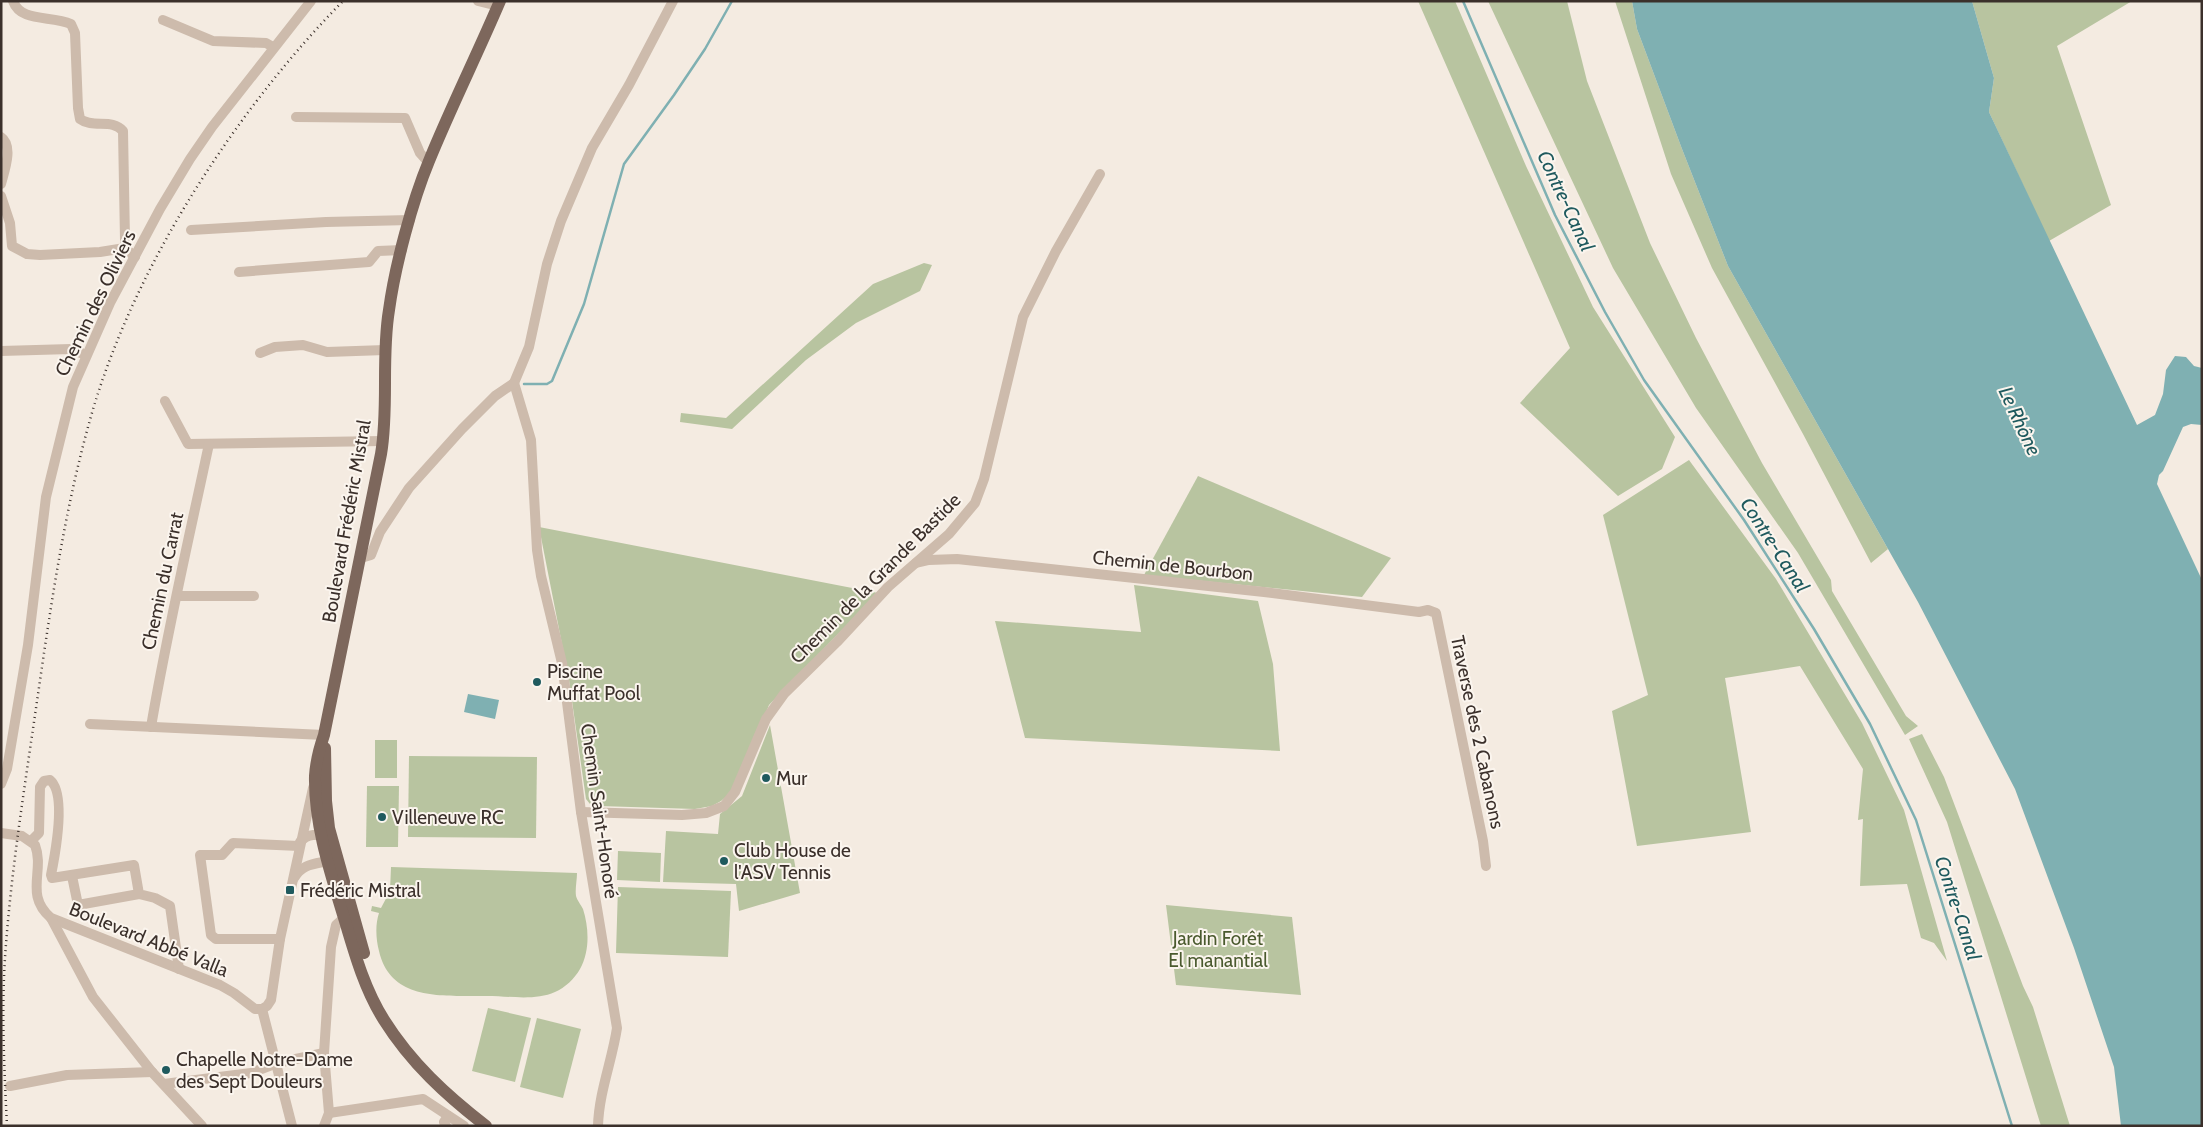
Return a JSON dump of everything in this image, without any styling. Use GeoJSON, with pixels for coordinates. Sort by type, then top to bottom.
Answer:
{"type":"FeatureCollection","features":[{"type":"Feature","properties":{"kind":"main road","name":"Boulevard Frédéric Mistral"},"geometry":{"type":"LineString","coordinates":[[331,855],[322,836],[315,777],[317,755],[324,735],[383,441],[385,350],[390,305],[402,250],[428,162],[499,3]]}},
{"type":"Feature","properties":{"kind":"main road","name":"Boulevard Frédéric Mistral"},"geometry":{"type":"LineString","coordinates":[[324,735],[326,801],[331,855]]}},
{"type":"Feature","properties":{"kind":"main road"},"geometry":{"type":"LineString","coordinates":[[331,855],[344,918],[366,985],[384,1020],[414,1061],[433,1082],[486,1125]]}},
{"type":"Feature","properties":{"kind":"main road"},"geometry":{"type":"LineString","coordinates":[[331,855],[378,998],[397,1037]]}},
{"type":"Feature","properties":{"kind":"street"},"geometry":{"type":"LineString","coordinates":[[13,1],[16,8],[28,16],[46,17],[71,24],[75,32],[80,120],[88,123],[117,125],[123,131],[125,248]]}},
{"type":"Feature","properties":{"kind":"street","name":"Chemin des Oliviers"},"geometry":{"type":"LineString","coordinates":[[1,784],[7,769],[28,645],[46,497],[73,387],[86,354],[160,209],[196,151],[273,47],[311,1]]}},
{"type":"Feature","properties":{"kind":"street"},"geometry":{"type":"LineString","coordinates":[[478,1],[499,3]]}},
{"type":"Feature","properties":{"kind":"street"},"geometry":{"type":"LineString","coordinates":[[361,558],[371,554],[380,532],[409,488],[462,429],[495,396],[514,383],[529,346],[547,264],[561,221],[592,148],[629,84],[673,1]]}},
{"type":"Feature","properties":{"kind":"street"},"geometry":{"type":"LineString","coordinates":[[163,20],[213,41],[266,43],[273,47]]}},
{"type":"Feature","properties":{"kind":"street"},"geometry":{"type":"LineString","coordinates":[[296,117],[405,118],[420,153],[428,162]]}},
{"type":"Feature","properties":{"kind":"street"},"geometry":{"type":"LineString","coordinates":[[1,137],[6,144],[7,161],[1,184]]}},
{"type":"Feature","properties":{"kind":"street","name":"Chemin de la Grande Bastide"},"geometry":{"type":"LineString","coordinates":[[581,812],[682,815],[706,813],[724,806],[735,792],[766,719],[784,694],[837,642],[888,587],[949,534],[975,503],[984,479],[1023,316],[1056,251],[1100,174]]}},
{"type":"Feature","properties":{"kind":"street"},"geometry":{"type":"LineString","coordinates":[[1,196],[8,213],[12,246],[18,250],[27,254],[40,255],[100,252],[125,248],[135,256]]}},
{"type":"Feature","properties":{"kind":"street"},"geometry":{"type":"LineString","coordinates":[[191,230],[326,222],[410,220]]}},
{"type":"Feature","properties":{"kind":"street"},"geometry":{"type":"LineString","coordinates":[[240,272],[369,262],[378,251],[402,250]]}},
{"type":"Feature","properties":{"kind":"street"},"geometry":{"type":"LineString","coordinates":[[260,353],[275,346],[303,344],[327,352],[385,350]]}},
{"type":"Feature","properties":{"kind":"street"},"geometry":{"type":"LineString","coordinates":[[1,351],[63,349],[86,354]]}},
{"type":"Feature","properties":{"kind":"street","name":"Chemin Saint-Honoré"},"geometry":{"type":"LineString","coordinates":[[514,383],[531,440],[537,550],[541,576],[562,663],[581,812],[617,1028],[614,1047],[604,1080],[598,1126]]}},
{"type":"Feature","properties":{"kind":"street"},"geometry":{"type":"LineString","coordinates":[[165,401],[188,444],[383,441]]}},
{"type":"Feature","properties":{"kind":"street","name":"Chemin du Carrat"},"geometry":{"type":"LineString","coordinates":[[151,727],[166,641],[178,596],[210,444]]}},
{"type":"Feature","properties":{"kind":"street","name":"Chemin de Bourbon"},"geometry":{"type":"LineString","coordinates":[[914,564],[930,560],[957,559],[1264,592],[1419,612],[1428,610]]}},
{"type":"Feature","properties":{"kind":"street"},"geometry":{"type":"LineString","coordinates":[[178,596],[254,596]]}},
{"type":"Feature","properties":{"kind":"street","name":"Traverse des 2 Cabanons"},"geometry":{"type":"LineString","coordinates":[[1428,610],[1436,613],[1483,841],[1486,866]]}},
{"type":"Feature","properties":{"kind":"street"},"geometry":{"type":"LineString","coordinates":[[90,724],[324,735]]}},
{"type":"Feature","properties":{"kind":"street","name":"Boulevard Frédéric Mistral"},"geometry":{"type":"LineString","coordinates":[[262,1009],[271,1000],[280,939],[315,777]]}},
{"type":"Feature","properties":{"kind":"street"},"geometry":{"type":"LineString","coordinates":[[1,824],[5,833],[27,839],[39,833],[40,787],[44,781],[50,780],[55,786],[57,796],[58,828],[52,878],[56,879],[134,865],[139,894]]}},
{"type":"Feature","properties":{"kind":"street"},"geometry":{"type":"LineString","coordinates":[[280,939],[216,939],[211,935],[200,855],[222,855],[234,843],[299,844],[304,837],[311,835],[322,836]]}},
{"type":"Feature","properties":{"kind":"street","name":"Boulevard Abbé Valla"},"geometry":{"type":"LineString","coordinates":[[27,839],[35,845],[37,855],[35,882],[40,905],[51,918],[220,985],[255,1009],[262,1009]]}},
{"type":"Feature","properties":{"kind":"street"},"geometry":{"type":"LineString","coordinates":[[293,881],[298,870],[331,855]]}},
{"type":"Feature","properties":{"kind":"street"},"geometry":{"type":"LineString","coordinates":[[72,876],[78,905],[139,894],[155,898],[170,906],[179,968]]}},
{"type":"Feature","properties":{"kind":"street"},"geometry":{"type":"LineString","coordinates":[[51,918],[93,997],[152,1072],[202,1126]]}},
{"type":"Feature","properties":{"kind":"street"},"geometry":{"type":"LineString","coordinates":[[324,1126],[329,1113],[324,1053],[332,938],[336,925],[344,918]]}},
{"type":"Feature","properties":{"kind":"street"},"geometry":{"type":"LineString","coordinates":[[262,1009],[292,1126]]}},
{"type":"Feature","properties":{"kind":"street"},"geometry":{"type":"LineString","coordinates":[[164,1084],[251,1073],[277,1063],[324,1053]]}},
{"type":"Feature","properties":{"kind":"street"},"geometry":{"type":"LineString","coordinates":[[10,1086],[67,1075],[152,1072]]}},
{"type":"Feature","properties":{"kind":"street"},"geometry":{"type":"LineString","coordinates":[[329,1113],[423,1099],[447,1121],[464,1126]]}},
{"type":"Feature","properties":{"kind":"green space"},"geometry":{"type":"Polygon","coordinates":[[[1418,1],[1455,1],[1526,166],[1593,307],[1675,437],[1662,469],[1618,496],[1520,403],[1570,348],[1418,1]]]}},
{"type":"Feature","properties":{"kind":"green space"},"geometry":{"type":"Polygon","coordinates":[[[1488,1],[1567,1],[1587,81],[1650,243],[1696,338],[1762,463],[1831,580],[1832,591],[1906,716],[1918,726],[1905,735],[1798,553],[1696,408],[1613,268],[1488,1]]]}},
{"type":"Feature","properties":{"kind":"green space"},"geometry":{"type":"Polygon","coordinates":[[[1615,1],[1632,1],[1637,29],[1728,266],[1888,549],[1871,563],[1712,268],[1671,174],[1615,1]]]}},
{"type":"Feature","properties":{"kind":"green space"},"geometry":{"type":"Polygon","coordinates":[[[1972,1],[2132,1],[2057,46],[2111,205],[2049,241],[1989,112],[1994,78],[1972,1]]]}},
{"type":"Feature","properties":{"kind":"green space"},"geometry":{"type":"Polygon","coordinates":[[[924,263],[932,265],[920,291],[856,323],[806,360],[732,429],[680,422],[681,413],[726,418],[873,284],[924,263]]]}},
{"type":"Feature","properties":{"kind":"green space"},"geometry":{"type":"Polygon","coordinates":[[[1689,460],[1776,579],[1862,723],[1904,810],[1947,961],[1934,943],[1921,938],[1907,884],[1860,886],[1863,819],[1858,820],[1863,769],[1800,666],[1725,678],[1751,832],[1637,846],[1612,711],[1648,695],[1603,515],[1689,460]]]}},
{"type":"Feature","properties":{"kind":"green space"},"geometry":{"type":"Polygon","coordinates":[[[1198,476],[1391,558],[1362,597],[1144,575],[1198,476]]]}},
{"type":"Feature","properties":{"kind":"green space"},"geometry":{"type":"Polygon","coordinates":[[[539,527],[878,593],[769,705],[740,779],[732,792],[721,801],[712,806],[695,809],[599,806],[590,804],[586,799],[569,680],[539,527]]]}},
{"type":"Feature","properties":{"kind":"green space"},"geometry":{"type":"Polygon","coordinates":[[[1134,585],[1258,601],[1273,664],[1280,751],[1025,738],[995,621],[1141,632],[1134,585]]]}},
{"type":"Feature","properties":{"kind":"green space"},"geometry":{"type":"Polygon","coordinates":[[[770,725],[800,893],[739,911],[736,884],[663,882],[666,831],[718,834],[720,814],[742,796],[770,725]]]}},
{"type":"Feature","properties":{"kind":"green space"},"geometry":{"type":"Polygon","coordinates":[[[1922,734],[1944,777],[2023,986],[2033,1007],[2070,1126],[2041,1126],[1947,822],[1909,739],[1922,734]]]}},
{"type":"Feature","properties":{"kind":"green space"},"geometry":{"type":"Polygon","coordinates":[[[375,740],[397,740],[397,778],[375,778],[375,740]]]}},
{"type":"Feature","properties":{"kind":"green space"},"geometry":{"type":"Polygon","coordinates":[[[409,756],[537,757],[536,838],[408,837],[409,756]]]}},
{"type":"Feature","properties":{"kind":"green space","name":"Villeneuve RC"},"geometry":{"type":"Polygon","coordinates":[[[367,786],[399,786],[398,847],[366,847],[367,786]]]}},
{"type":"Feature","properties":{"kind":"green space"},"geometry":{"type":"Polygon","coordinates":[[[618,851],[661,853],[660,882],[617,880],[618,851]]]}},
{"type":"Feature","properties":{"kind":"green space"},"geometry":{"type":"Polygon","coordinates":[[[391,867],[577,873],[576,896],[583,909],[588,939],[586,955],[580,969],[573,979],[562,988],[547,995],[539,996],[438,995],[422,993],[408,988],[395,980],[385,968],[377,942],[376,927],[379,913],[371,911],[372,906],[381,908],[390,891],[391,867]]]}},
{"type":"Feature","properties":{"kind":"green space"},"geometry":{"type":"Polygon","coordinates":[[[618,887],[731,891],[728,957],[616,953],[618,887]]]}},
{"type":"Feature","properties":{"kind":"green space","name":"Jardin Forêt El manantial"},"geometry":{"type":"Polygon","coordinates":[[[1166,905],[1292,917],[1301,995],[1176,985],[1166,905]]]}},
{"type":"Feature","properties":{"kind":"green space"},"geometry":{"type":"Polygon","coordinates":[[[488,1008],[531,1018],[515,1082],[472,1071],[488,1008]]]}},
{"type":"Feature","properties":{"kind":"green space"},"geometry":{"type":"Polygon","coordinates":[[[537,1018],[581,1029],[563,1098],[520,1087],[537,1018]]]}},
{"type":"Feature","properties":{"kind":"water","name":"Le Rhône"},"geometry":{"type":"Polygon","coordinates":[[[1632,1],[1972,1],[1994,78],[1989,112],[2137,425],[2155,415],[2163,394],[2166,370],[2175,356],[2186,357],[2194,366],[2202,368],[2202,425],[2191,424],[2183,427],[2163,471],[2159,475],[2157,484],[2202,580],[2202,1126],[2121,1126],[2114,1067],[2074,948],[2015,789],[1918,602],[1728,266],[1637,29],[1632,1]]]}},
{"type":"Feature","properties":{"kind":"water"},"geometry":{"type":"Polygon","coordinates":[[[468,694],[499,700],[495,719],[464,712],[468,694]]]}},
{"type":"Feature","properties":{"kind":"waterway"},"geometry":{"type":"LineString","coordinates":[[524,384],[547,384],[552,381],[584,304],[624,164],[705,49],[732,1]]}},
{"type":"Feature","properties":{"kind":"waterway","name":"Contre-Canal"},"geometry":{"type":"LineString","coordinates":[[1463,1],[1555,215],[1605,312],[1644,380],[1744,520],[1814,629],[1870,724],[1916,820],[2012,1126]]}},
{"type":"Feature","properties":{"kind":"railway"},"geometry":{"type":"LineString","coordinates":[[7,1126],[3,1012],[6,944],[15,858],[46,637],[59,560],[74,482],[94,406],[113,351],[137,297],[164,243],[195,190],[229,138],[266,89],[304,43],[343,1]]}},
{"type":"Feature","properties":{"kind":"place","name":"Piscine Muffat Pool"},"geometry":{"type":"Point","coordinates":[537,682]}},
{"type":"Feature","properties":{"kind":"place","name":"Mur"},"geometry":{"type":"Point","coordinates":[766,778]}},
{"type":"Feature","properties":{"kind":"place","name":"Villeneuve RC"},"geometry":{"type":"Point","coordinates":[382,817]}},
{"type":"Feature","properties":{"kind":"place","name":"Club House de l'ASV Tennis"},"geometry":{"type":"Point","coordinates":[724,861]}},
{"type":"Feature","properties":{"kind":"place","name":"Frédéric Mistral"},"geometry":{"type":"Point","coordinates":[290,890]}},
{"type":"Feature","properties":{"kind":"place","name":"Chapelle Notre-Dame des Sept Douleurs"},"geometry":{"type":"Point","coordinates":[166,1070]}}]}
